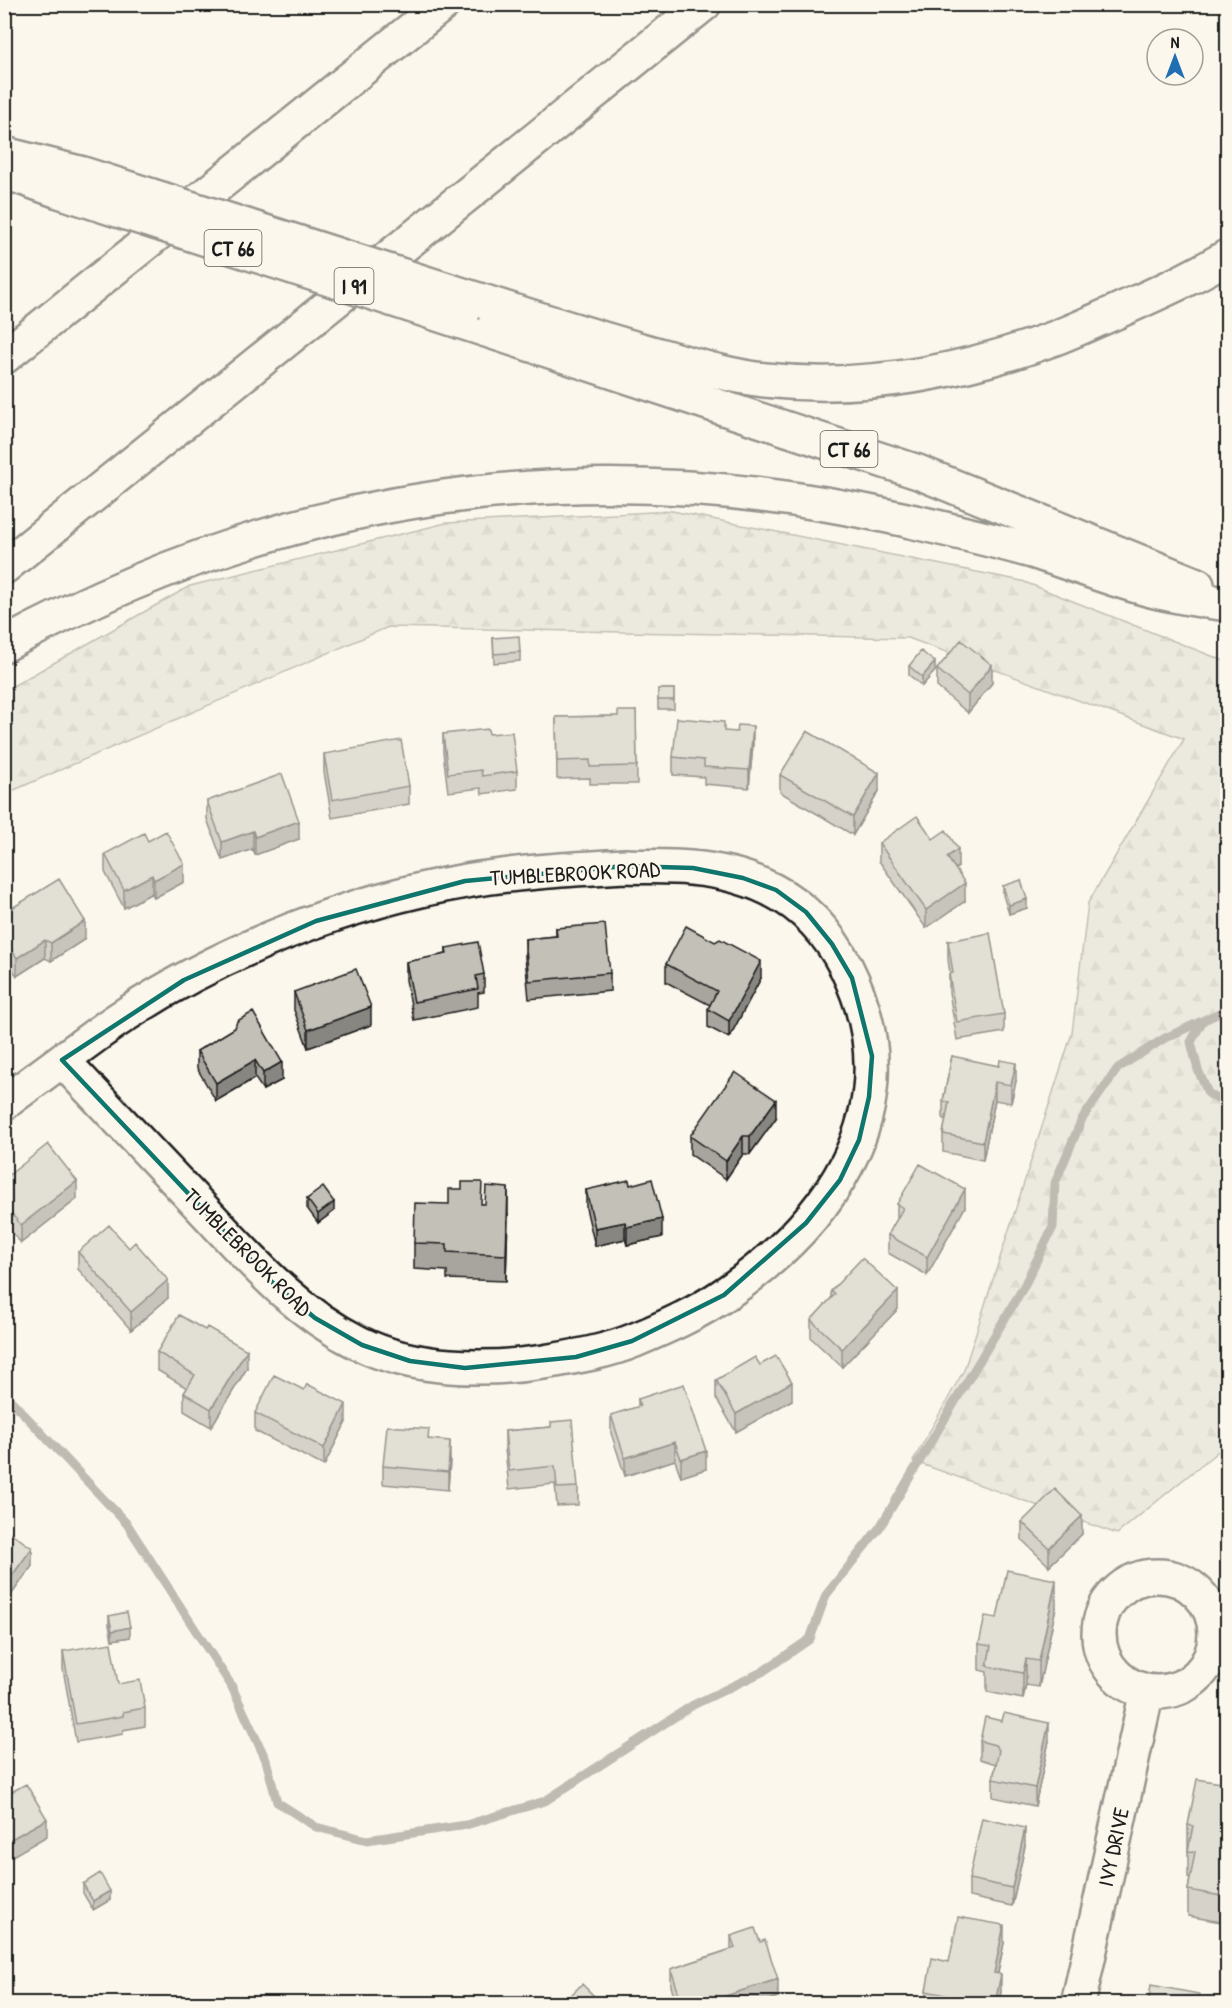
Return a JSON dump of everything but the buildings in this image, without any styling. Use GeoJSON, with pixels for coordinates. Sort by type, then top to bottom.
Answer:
{"type":"FeatureCollection","features":[{"type":"Feature","properties":{"kind":"main road"},"geometry":{"type":"LineString","coordinates":[[4,357],[443,4]]}},
{"type":"Feature","properties":{"kind":"main road","name":"I 91"},"geometry":{"type":"LineString","coordinates":[[4,567],[704,4]]}},
{"type":"Feature","properties":{"kind":"main road"},"geometry":{"type":"LineString","coordinates":[[4,154],[83,174],[473,312],[566,328],[710,370],[764,380],[868,382],[940,371],[997,358],[1057,338],[1161,292],[1227,256]]}},
{"type":"Feature","properties":{"kind":"main road","name":"CT 66"},"geometry":{"type":"LineString","coordinates":[[4,171],[59,191],[473,312],[918,472],[1227,598]]}},
{"type":"Feature","properties":{"kind":"main road"},"geometry":{"type":"LineString","coordinates":[[4,645],[135,580],[265,535],[368,509],[471,492],[556,485],[632,484],[693,488],[765,495],[848,508],[999,542],[1157,592],[1227,604]]}},
{"type":"Feature","properties":{"kind":"main road","name":"TUMBLEBROOK ROAD"},"geometry":{"type":"LineString","coordinates":[[4,1103],[62,1060],[125,1015],[184,980],[248,948],[316,921],[388,899],[465,881],[546,870],[625,866],[693,868],[743,878],[776,890],[806,912],[832,944],[852,978],[865,1016],[872,1056],[869,1097],[859,1140],[840,1180],[806,1223],[769,1259],[724,1295],[683,1318],[632,1341],[576,1357],[522,1365],[465,1368],[410,1360],[362,1345],[315,1318],[272,1282],[62,1060]]}},
{"type":"Feature","properties":{"kind":"main road","name":"IVY DRIVE"},"geometry":{"type":"LineString","coordinates":[[1078,2004],[1147,1691]]}},
{"type":"Feature","properties":{"kind":"highlighted area"},"geometry":{"type":"Polygon","coordinates":[[[625,866],[693,868],[743,878],[776,890],[806,912],[832,944],[852,978],[872,1056],[869,1097],[859,1140],[840,1180],[806,1223],[724,1295],[632,1341],[576,1357],[465,1368],[410,1361],[362,1345],[315,1318],[272,1282],[62,1060],[184,980],[316,921],[465,881],[625,866]]]}},
{"type":"Feature","properties":{"kind":"green space"},"geometry":{"type":"Polygon","coordinates":[[[672,511],[1022,581],[1227,662],[1227,1444],[1117,1534],[913,1461],[964,1370],[1072,1033],[1088,903],[1184,739],[908,638],[388,627],[5,794],[4,691],[190,586],[446,523],[672,511]]]}},
{"type":"Feature","properties":{"kind":"waterway"},"geometry":{"type":"LineString","coordinates":[[4,1393],[127,1524],[231,1685],[266,1760],[277,1802],[316,1827],[367,1840],[466,1825],[545,1801],[693,1705],[762,1672],[810,1639],[826,1595],[880,1527],[1023,1288],[1053,1227],[1055,1183],[1082,1119],[1118,1068],[1165,1038],[1228,1009]]}},
{"type":"Feature","properties":{"kind":"waterway"},"geometry":{"type":"LineString","coordinates":[[1202,1022],[1191,1042],[1198,1070],[1208,1093],[1228,1106]]}}]}
